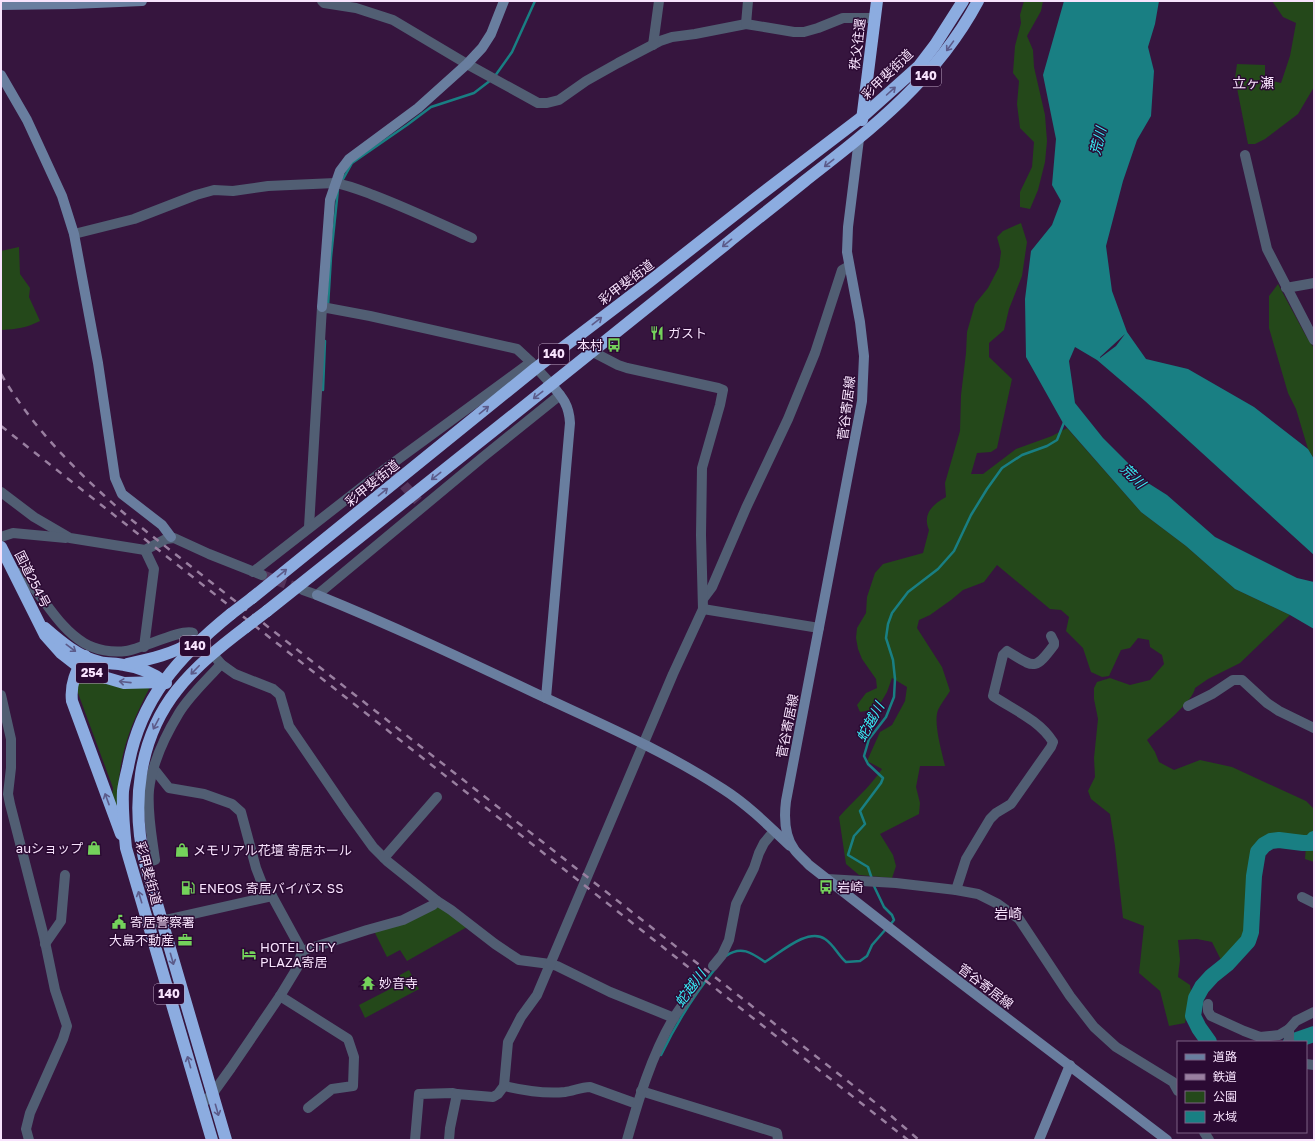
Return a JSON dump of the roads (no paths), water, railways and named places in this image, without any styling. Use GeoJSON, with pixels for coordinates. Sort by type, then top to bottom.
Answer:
{"type":"FeatureCollection","features":[{"type":"Feature","properties":{"kind":"highway","name":"秩父往還"},"geometry":{"type":"LineString","coordinates":[[859,139],[877,1]]}},
{"type":"Feature","properties":{"kind":"highway","name":"彩甲斐街道"},"geometry":{"type":"LineString","coordinates":[[212,1140],[126,848],[123,806],[124,789],[130,755],[138,728],[148,705],[181,660],[206,634],[252,598],[534,365],[648,282],[862,117],[919,66],[935,45],[963,1]]}},
{"type":"Feature","properties":{"kind":"highway","name":"彩甲斐街道"},"geometry":{"type":"LineString","coordinates":[[226,1140],[145,863],[144,828],[138,805],[143,763],[148,745],[154,729],[177,691],[196,669],[223,644],[593,352],[767,210],[859,139],[919,83],[946,51],[965,24],[978,1]]}},
{"type":"Feature","properties":{"kind":"highway"},"geometry":{"type":"LineString","coordinates":[[953,17],[965,24]]}},
{"type":"Feature","properties":{"kind":"highway"},"geometry":{"type":"LineString","coordinates":[[756,198],[767,210]]}},
{"type":"Feature","properties":{"kind":"highway","name":"国道254号"},"geometry":{"type":"LineString","coordinates":[[1,547],[45,635],[61,653],[82,662],[124,664],[146,671],[156,675],[177,691]]}},
{"type":"Feature","properties":{"kind":"highway"},"geometry":{"type":"LineString","coordinates":[[124,664],[153,659],[167,654],[184,647],[206,634]]}},
{"type":"Feature","properties":{"kind":"highway"},"geometry":{"type":"LineString","coordinates":[[82,662],[71,689],[72,701],[126,848]]}},
{"type":"Feature","properties":{"kind":"highway","name":"国道254号"},"geometry":{"type":"LineString","coordinates":[[82,662],[90,672],[124,683],[164,682]]}},
{"type":"Feature","properties":{"kind":"street"},"geometry":{"type":"LineString","coordinates":[[1,5],[19,3],[73,4],[142,1]]}},
{"type":"Feature","properties":{"kind":"street"},"geometry":{"type":"LineString","coordinates":[[322,1],[356,8],[393,20],[467,64],[538,103],[547,103],[559,100],[586,81],[612,66],[660,41],[672,37],[746,24],[794,32],[804,32],[843,18],[875,18]]}},
{"type":"Feature","properties":{"kind":"street"},"geometry":{"type":"LineString","coordinates":[[309,527],[330,200],[335,183],[340,171],[349,159],[418,108],[467,64],[482,48],[491,34],[504,1]]}},
{"type":"Feature","properties":{"kind":"street"},"geometry":{"type":"LineString","coordinates":[[653,45],[659,1]]}},
{"type":"Feature","properties":{"kind":"street"},"geometry":{"type":"LineString","coordinates":[[746,24],[748,1]]}},
{"type":"Feature","properties":{"kind":"street"},"geometry":{"type":"LineString","coordinates":[[1,74],[27,120],[62,196],[70,218],[98,363],[114,478],[122,494],[162,525],[171,538]]}},
{"type":"Feature","properties":{"kind":"street","name":"菅谷寄居線"},"geometry":{"type":"LineString","coordinates":[[859,139],[848,227],[847,252],[860,322],[864,356],[862,401],[785,814],[785,824],[794,849],[809,865],[928,958],[1167,1140]]}},
{"type":"Feature","properties":{"kind":"street"},"geometry":{"type":"LineString","coordinates":[[1245,155],[1267,249],[1314,340]]}},
{"type":"Feature","properties":{"kind":"street"},"geometry":{"type":"LineString","coordinates":[[74,234],[134,219],[196,195],[214,190],[233,191],[268,186],[335,183],[344,184],[420,214],[472,238]]}},
{"type":"Feature","properties":{"kind":"street"},"geometry":{"type":"LineString","coordinates":[[703,599],[712,587],[746,508],[788,419],[814,353],[842,270],[849,266]]}},
{"type":"Feature","properties":{"kind":"street"},"geometry":{"type":"LineString","coordinates":[[1286,288],[1314,283]]}},
{"type":"Feature","properties":{"kind":"street"},"geometry":{"type":"LineString","coordinates":[[322,307],[370,316],[517,349],[551,384],[566,404],[569,412],[570,423],[546,698]]}},
{"type":"Feature","properties":{"kind":"street"},"geometry":{"type":"LineString","coordinates":[[415,1140],[419,1094],[452,1093],[493,1097],[498,1094],[504,1086],[508,1042],[521,1017],[537,995],[583,883],[703,609],[701,535],[702,468],[723,390],[627,368],[593,352]]}},
{"type":"Feature","properties":{"kind":"street"},"geometry":{"type":"LineString","coordinates":[[1,537],[13,533],[70,538],[145,550],[171,538],[178,539],[209,554],[258,573],[309,527],[392,470],[534,365]]}},
{"type":"Feature","properties":{"kind":"street"},"geometry":{"type":"LineString","coordinates":[[317,596],[420,504],[483,457],[560,395]]}},
{"type":"Feature","properties":{"kind":"street"},"geometry":{"type":"LineString","coordinates":[[1,492],[34,517],[70,538]]}},
{"type":"Feature","properties":{"kind":"street"},"geometry":{"type":"LineString","coordinates":[[144,647],[154,569],[145,550]]}},
{"type":"Feature","properties":{"kind":"street"},"geometry":{"type":"LineString","coordinates":[[12,567],[32,586],[55,617],[68,630],[83,642],[104,650],[125,652],[144,647],[174,635],[188,632],[193,633]]}},
{"type":"Feature","properties":{"kind":"street"},"geometry":{"type":"LineString","coordinates":[[303,590],[378,620],[643,744],[694,771],[725,790],[794,849]]}},
{"type":"Feature","properties":{"kind":"street"},"geometry":{"type":"LineString","coordinates":[[703,609],[819,628]]}},
{"type":"Feature","properties":{"kind":"street"},"geometry":{"type":"LineString","coordinates":[[956,890],[966,859],[990,819],[996,813],[1011,804],[1053,742],[1050,737],[1036,724],[1016,709],[1007,706],[994,696],[1003,655],[1007,651],[1029,664],[1039,663],[1054,645],[1051,636]]}},
{"type":"Feature","properties":{"kind":"street"},"geometry":{"type":"LineString","coordinates":[[144,828],[149,809],[150,789],[160,748],[179,713],[218,661],[235,674],[273,689],[280,695],[290,726],[373,847],[384,858],[437,901],[519,960],[557,966],[610,992],[674,1018]]}},
{"type":"Feature","properties":{"kind":"street"},"geometry":{"type":"LineString","coordinates":[[1188,706],[1212,694],[1233,680],[1242,680],[1267,703],[1279,711],[1314,728]]}},
{"type":"Feature","properties":{"kind":"street"},"geometry":{"type":"LineString","coordinates":[[1,695],[11,738],[11,768],[8,794],[55,990],[67,1026],[63,1040],[30,1113],[26,1129],[29,1140]]}},
{"type":"Feature","properties":{"kind":"street"},"geometry":{"type":"LineString","coordinates":[[154,769],[169,788],[204,794],[232,804],[241,812],[256,868],[263,886],[272,896],[302,951],[297,968],[280,996],[263,1019],[243,1051],[212,1093],[201,1105]]}},
{"type":"Feature","properties":{"kind":"street"},"geometry":{"type":"LineString","coordinates":[[384,858],[437,797]]}},
{"type":"Feature","properties":{"kind":"street"},"geometry":{"type":"LineString","coordinates":[[713,966],[722,955],[729,940],[736,904],[754,868],[759,853],[764,843],[774,831]]}},
{"type":"Feature","properties":{"kind":"street"},"geometry":{"type":"LineString","coordinates":[[45,944],[61,921],[65,875]]}},
{"type":"Feature","properties":{"kind":"street"},"geometry":{"type":"LineString","coordinates":[[827,879],[896,883],[956,890],[978,894],[1007,910],[1018,919],[1070,996],[1094,1027],[1116,1047],[1173,1082],[1177,1089]]}},
{"type":"Feature","properties":{"kind":"street"},"geometry":{"type":"LineString","coordinates":[[148,924],[272,896]]}},
{"type":"Feature","properties":{"kind":"street"},"geometry":{"type":"LineString","coordinates":[[1302,897],[1314,903]]}},
{"type":"Feature","properties":{"kind":"street"},"geometry":{"type":"LineString","coordinates":[[302,951],[366,930],[403,920],[437,901]]}},
{"type":"Feature","properties":{"kind":"street"},"geometry":{"type":"LineString","coordinates":[[627,1140],[650,1065],[674,1018],[698,983]]}},
{"type":"Feature","properties":{"kind":"street"},"geometry":{"type":"LineString","coordinates":[[280,996],[348,1039],[354,1057],[353,1086],[332,1089],[308,1108]]}},
{"type":"Feature","properties":{"kind":"street"},"geometry":{"type":"LineString","coordinates":[[1208,1004],[1208,1011],[1211,1016],[1260,1037],[1279,1035],[1289,1036],[1296,1022],[1314,1012]]}},
{"type":"Feature","properties":{"kind":"street"},"geometry":{"type":"LineString","coordinates":[[1039,1140],[1070,1065]]}},
{"type":"Feature","properties":{"kind":"street"},"geometry":{"type":"LineString","coordinates":[[504,1086],[523,1091],[537,1092],[566,1092],[590,1087],[637,1104]]}},
{"type":"Feature","properties":{"kind":"street"},"geometry":{"type":"LineString","coordinates":[[641,1091],[776,1133],[778,1140]]}},
{"type":"Feature","properties":{"kind":"street"},"geometry":{"type":"LineString","coordinates":[[449,1140],[457,1094]]}},
{"type":"Feature","properties":{"kind":"water","name":"荒川"},"geometry":{"type":"Polygon","coordinates":[[[1064,1],[1159,1],[1155,24],[1148,47],[1154,71],[1151,116],[1137,140],[1123,181],[1106,246],[1112,291],[1127,332],[1146,359],[1188,369],[1254,407],[1308,449],[1314,459],[1314,555],[1145,401],[1097,360],[1075,347],[1069,361],[1075,403],[1103,438],[1148,483],[1167,495],[1215,537],[1297,578],[1314,582],[1314,629],[1290,615],[1235,589],[1186,546],[1141,512],[1063,423],[1026,357],[1025,299],[1031,251],[1052,225],[1061,201],[1052,185],[1056,139],[1043,75],[1064,1]],[[1125,334],[1100,358],[1116,346],[1125,334]]]}},
{"type":"Feature","properties":{"kind":"waterway"},"geometry":{"type":"LineString","coordinates":[[495,76],[512,52],[535,1]]}},
{"type":"Feature","properties":{"kind":"waterway"},"geometry":{"type":"LineString","coordinates":[[342,181],[352,163],[431,107],[474,93],[491,80]]}},
{"type":"Feature","properties":{"kind":"waterway"},"geometry":{"type":"LineString","coordinates":[[328,306],[338,189]]}},
{"type":"Feature","properties":{"kind":"waterway"},"geometry":{"type":"LineString","coordinates":[[323,390],[325,341]]}},
{"type":"Feature","properties":{"kind":"waterway","name":"蛇越川"},"geometry":{"type":"LineString","coordinates":[[872,879],[868,867],[848,855],[854,836],[865,824],[860,811],[881,783],[883,778],[868,764],[864,756],[869,739],[886,717],[894,697],[895,679],[893,660],[886,638],[888,624],[892,613],[908,592],[938,569],[954,551],[971,515],[1002,468],[1022,455],[1047,446],[1057,440],[1065,420]]}},
{"type":"Feature","properties":{"kind":"waterway"},"geometry":{"type":"LineString","coordinates":[[1208,1041],[1193,1016],[1196,998],[1202,987],[1212,976],[1227,964],[1248,941],[1251,932],[1254,876],[1258,852],[1264,845],[1271,841],[1279,840],[1311,843],[1314,839]]}},
{"type":"Feature","properties":{"kind":"waterway","name":"蛇越川"},"geometry":{"type":"LineString","coordinates":[[873,884],[884,907],[892,915],[894,920],[890,925]]}},
{"type":"Feature","properties":{"kind":"waterway","name":"蛇越川"},"geometry":{"type":"LineString","coordinates":[[726,956],[737,951],[742,951],[751,953],[765,962],[802,939],[811,936],[818,936],[828,941],[846,962],[860,961],[867,956],[872,945],[886,929]]}},
{"type":"Feature","properties":{"kind":"waterway","name":"蛇越川"},"geometry":{"type":"LineString","coordinates":[[661,1055],[686,1010],[715,969]]}},
{"type":"Feature","properties":{"kind":"waterway"},"geometry":{"type":"LineString","coordinates":[[1294,1041],[1314,1034]]}},
{"type":"Feature","properties":{"kind":"tunnel"},"geometry":{"type":"LineString","coordinates":[[394,474],[418,501]]}},
{"type":"Feature","properties":{"kind":"tunnel"},"geometry":{"type":"LineString","coordinates":[[262,575],[301,589]]}},
{"type":"Feature","properties":{"kind":"tunnel"},"geometry":{"type":"LineString","coordinates":[[196,636],[216,658]]}},
{"type":"Feature","properties":{"kind":"railway"},"geometry":{"type":"LineString","coordinates":[[1,374],[29,415],[61,453],[78,471],[133,521],[882,1108],[919,1140]]}},
{"type":"Feature","properties":{"kind":"railway"},"geometry":{"type":"LineString","coordinates":[[1,426],[908,1140]]}},
{"type":"Feature","properties":{"kind":"place","name":"ガスト"},"geometry":{"type":"Point","coordinates":[657,333]}},
{"type":"Feature","properties":{"kind":"place","name":"本村"},"geometry":{"type":"Point","coordinates":[614,345]}},
{"type":"Feature","properties":{"kind":"place","name":"auショップ"},"geometry":{"type":"Point","coordinates":[94,848]}},
{"type":"Feature","properties":{"kind":"place","name":"メモリアル花壇 寄居ホール"},"geometry":{"type":"Point","coordinates":[182,850]}},
{"type":"Feature","properties":{"kind":"place","name":"岩崎"},"geometry":{"type":"Point","coordinates":[826,887]}},
{"type":"Feature","properties":{"kind":"place","name":"ENEOS 寄居バイパス SS"},"geometry":{"type":"Point","coordinates":[188,888]}},
{"type":"Feature","properties":{"kind":"place","name":"寄居警察署"},"geometry":{"type":"Point","coordinates":[119,922]}},
{"type":"Feature","properties":{"kind":"place","name":"大島不動産"},"geometry":{"type":"Point","coordinates":[185,940]}},
{"type":"Feature","properties":{"kind":"place","name":"HOTEL CITY PLAZA寄居"},"geometry":{"type":"Point","coordinates":[249,954]}},
{"type":"Feature","properties":{"kind":"place","name":"妙音寺"},"geometry":{"type":"Point","coordinates":[368,983]}},
{"type":"Feature","properties":{"kind":"district","name":"立ヶ瀬"},"geometry":{"type":"Point","coordinates":[1253,83]}},
{"type":"Feature","properties":{"kind":"district","name":"岩崎"},"geometry":{"type":"Point","coordinates":[1008,914]}}]}
